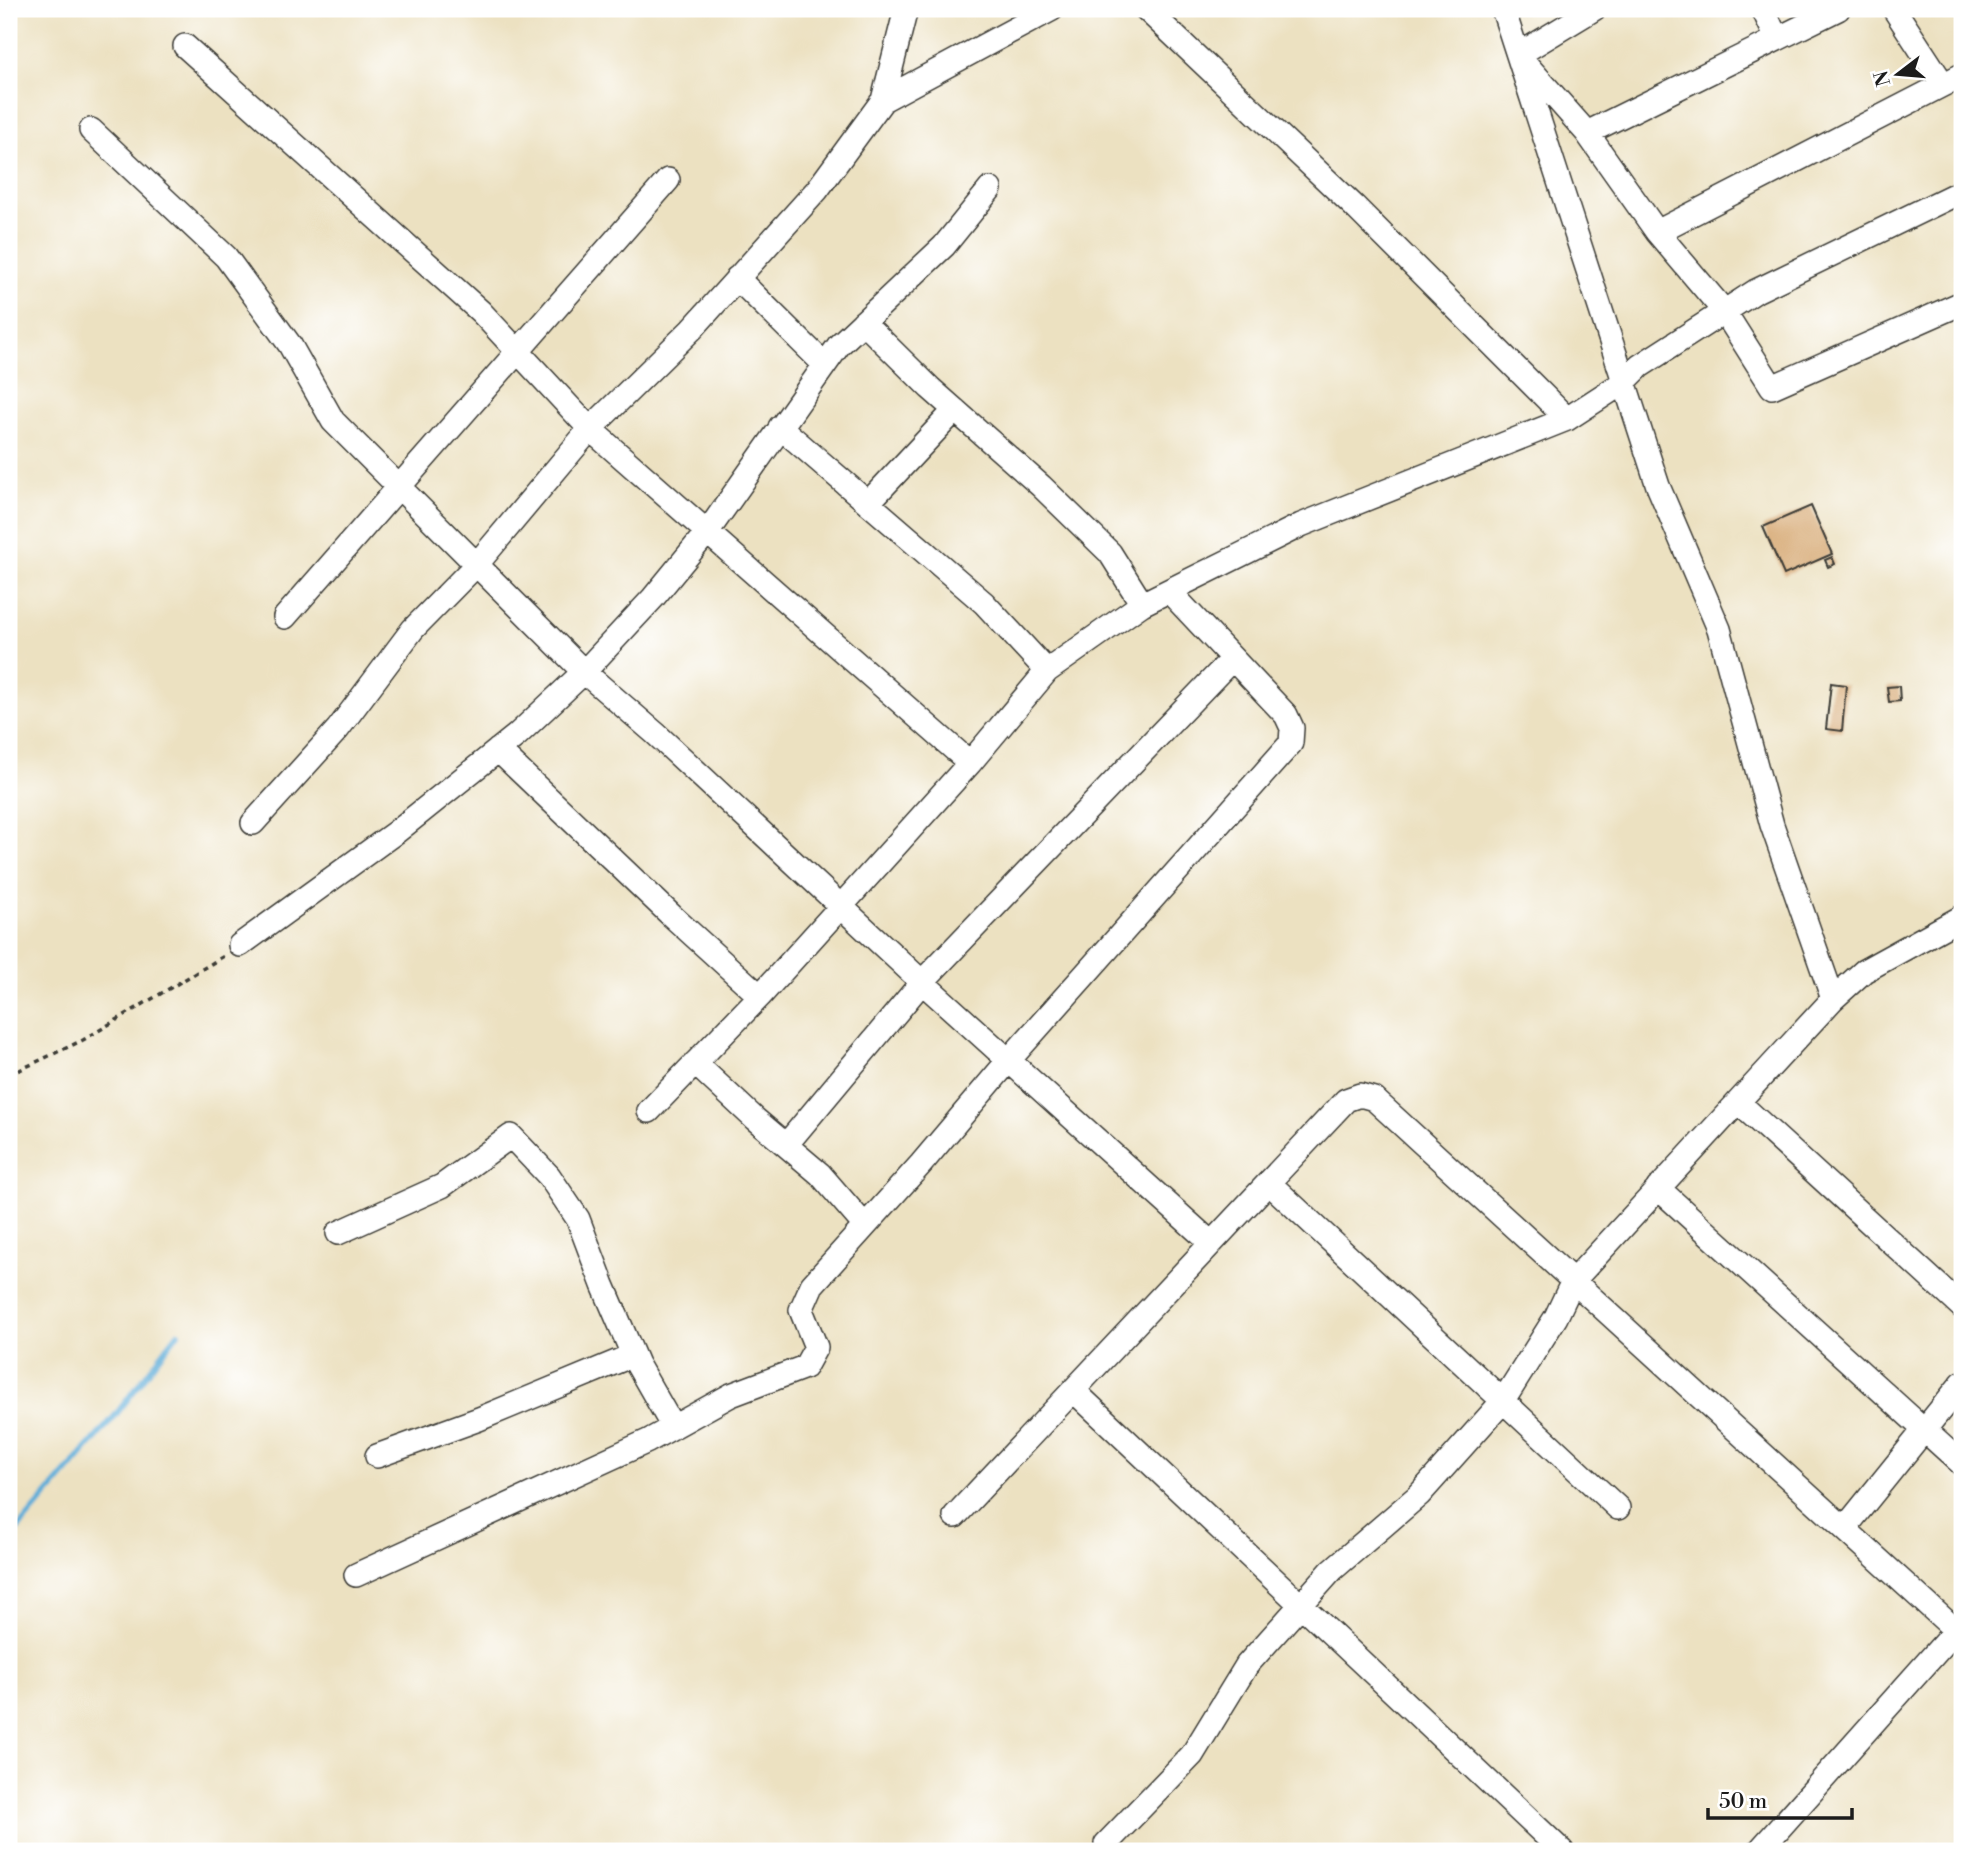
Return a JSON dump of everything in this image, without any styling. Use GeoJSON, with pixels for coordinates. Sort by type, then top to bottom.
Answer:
{"type":"FeatureCollection","features":[{"type":"Feature","properties":{"kind":"street"},"geometry":{"type":"LineString","coordinates":[[253,823],[338,729],[414,629],[477,564],[590,429],[692,329],[817,190],[883,100],[906,9]]}},
{"type":"Feature","properties":{"kind":"street"},"geometry":{"type":"LineString","coordinates":[[883,100],[1052,9]]}},
{"type":"Feature","properties":{"kind":"street"},"geometry":{"type":"LineString","coordinates":[[1146,9],[1354,206],[1567,419]]}},
{"type":"Feature","properties":{"kind":"street"},"geometry":{"type":"LineString","coordinates":[[1503,9],[1658,486],[1719,629],[1772,825],[1833,999]]}},
{"type":"Feature","properties":{"kind":"street"},"geometry":{"type":"LineString","coordinates":[[1518,55],[1594,9]]}},
{"type":"Feature","properties":{"kind":"street"},"geometry":{"type":"LineString","coordinates":[[1763,9],[1777,39]]}},
{"type":"Feature","properties":{"kind":"street"},"geometry":{"type":"LineString","coordinates":[[1587,133],[1838,9]]}},
{"type":"Feature","properties":{"kind":"street"},"geometry":{"type":"LineString","coordinates":[[1657,232],[1953,80],[1894,9]]}},
{"type":"Feature","properties":{"kind":"street"},"geometry":{"type":"LineString","coordinates":[[185,46],[481,312],[590,429],[970,762]]}},
{"type":"Feature","properties":{"kind":"street"},"geometry":{"type":"LineString","coordinates":[[1518,55],[1587,133],[1657,232],[1724,312],[1772,387],[1962,303]]}},
{"type":"Feature","properties":{"kind":"street"},"geometry":{"type":"LineString","coordinates":[[91,130],[226,257],[290,345],[333,421],[584,672],[656,734],[922,982],[1211,1243]]}},
{"type":"Feature","properties":{"kind":"street"},"geometry":{"type":"LineString","coordinates":[[285,617],[401,488],[667,180]]}},
{"type":"Feature","properties":{"kind":"street"},"geometry":{"type":"LineString","coordinates":[[240,945],[396,832],[498,750],[584,672],[653,598],[708,531],[839,345],[944,246],[990,189]]}},
{"type":"Feature","properties":{"kind":"street"},"geometry":{"type":"LineString","coordinates":[[649,1111],[760,996],[970,762],[1047,671],[1142,604],[1301,526],[1567,419],[1624,382],[1640,366],[1756,291],[1962,191]]}},
{"type":"Feature","properties":{"kind":"street"},"geometry":{"type":"LineString","coordinates":[[737,278],[825,365]]}},
{"type":"Feature","properties":{"kind":"street"},"geometry":{"type":"LineString","coordinates":[[863,322],[1110,553],[1142,604]]}},
{"type":"Feature","properties":{"kind":"street"},"geometry":{"type":"LineString","coordinates":[[868,503],[955,410]]}},
{"type":"Feature","properties":{"kind":"street"},"geometry":{"type":"LineString","coordinates":[[780,427],[984,603],[1047,671]]}},
{"type":"Feature","properties":{"kind":"street"},"geometry":{"type":"LineString","coordinates":[[356,1575],[648,1441],[731,1395],[805,1367],[816,1347],[802,1310],[812,1285],[1291,743],[1290,721],[1170,592]]}},
{"type":"Feature","properties":{"kind":"street"},"geometry":{"type":"LineString","coordinates":[[786,1145],[922,982],[1232,659]]}},
{"type":"Feature","properties":{"kind":"street"},"geometry":{"type":"LineString","coordinates":[[498,750],[760,996]]}},
{"type":"Feature","properties":{"kind":"street"},"geometry":{"type":"LineString","coordinates":[[1106,1844],[1192,1755],[1247,1665],[1332,1570],[1419,1495],[1503,1401],[1556,1317],[1573,1281],[1658,1188],[1833,999],[1864,971],[1962,917]]}},
{"type":"Feature","properties":{"kind":"street"},"geometry":{"type":"LineString","coordinates":[[695,1063],[820,1174],[866,1226]]}},
{"type":"Feature","properties":{"kind":"street"},"geometry":{"type":"LineString","coordinates":[[955,1516],[1346,1100],[1353,1096],[1367,1096],[1374,1099],[1959,1633],[1759,1851]]}},
{"type":"Feature","properties":{"kind":"street"},"geometry":{"type":"LineString","coordinates":[[1738,1102],[1962,1307]]}},
{"type":"Feature","properties":{"kind":"street"},"geometry":{"type":"LineString","coordinates":[[338,1233],[442,1186],[511,1136],[549,1176],[578,1219],[633,1355],[673,1427]]}},
{"type":"Feature","properties":{"kind":"street"},"geometry":{"type":"LineString","coordinates":[[1269,1183],[1618,1508]]}},
{"type":"Feature","properties":{"kind":"street"},"geometry":{"type":"LineString","coordinates":[[1658,1188],[1962,1464]]}},
{"type":"Feature","properties":{"kind":"street"},"geometry":{"type":"LineString","coordinates":[[377,1456],[479,1419],[633,1355]]}},
{"type":"Feature","properties":{"kind":"street"},"geometry":{"type":"LineString","coordinates":[[1845,1528],[1962,1383]]}},
{"type":"Feature","properties":{"kind":"street"},"geometry":{"type":"LineString","coordinates":[[1073,1390],[1562,1851]]}},
{"type":"Feature","properties":{"kind":"path"},"geometry":{"type":"LineString","coordinates":[[9,1075],[83,1040],[240,945]]}},
{"type":"Feature","properties":{"kind":"building"},"geometry":{"type":"Polygon","coordinates":[[[1811,506],[1832,554],[1784,575],[1763,527],[1811,506]]]}},
{"type":"Feature","properties":{"kind":"building"},"geometry":{"type":"Polygon","coordinates":[[[1832,557],[1835,564],[1828,567],[1825,560],[1832,557]]]}},
{"type":"Feature","properties":{"kind":"building"},"geometry":{"type":"Polygon","coordinates":[[[1831,683],[1846,685],[1842,731],[1826,729],[1831,683]]]}},
{"type":"Feature","properties":{"kind":"building"},"geometry":{"type":"Polygon","coordinates":[[[1899,686],[1900,701],[1889,702],[1887,687],[1899,686]]]}},
{"type":"Feature","properties":{"kind":"waterway"},"geometry":{"type":"LineString","coordinates":[[9,1539],[114,1417],[178,1333]]}}]}
